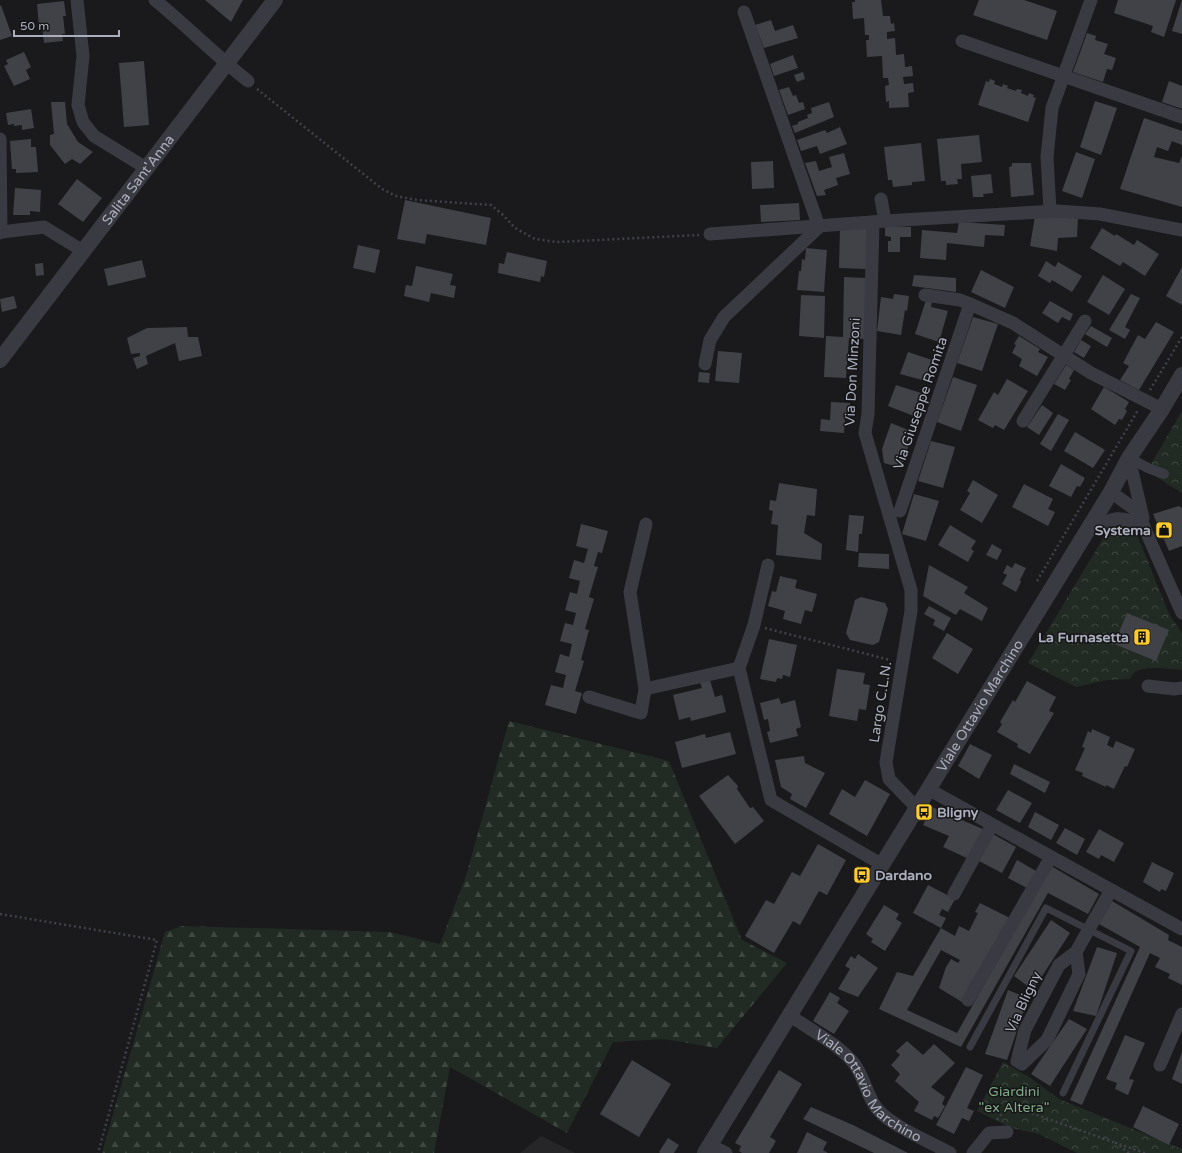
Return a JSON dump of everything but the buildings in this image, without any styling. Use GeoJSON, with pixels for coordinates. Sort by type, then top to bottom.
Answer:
{"type":"FeatureCollection","features":[{"type":"Feature","properties":{"kind":"street"},"geometry":{"type":"LineString","coordinates":[[77,0],[83,56],[78,105],[83,122],[94,136],[146,168]]}},
{"type":"Feature","properties":{"kind":"street"},"geometry":{"type":"LineString","coordinates":[[155,0],[179,19],[226,64],[248,81]]}},
{"type":"Feature","properties":{"kind":"street"},"geometry":{"type":"LineString","coordinates":[[172,0],[179,19]]}},
{"type":"Feature","properties":{"kind":"street","name":"Salita Sant'Anna"},"geometry":{"type":"LineString","coordinates":[[0,360],[275,0]]}},
{"type":"Feature","properties":{"kind":"street"},"geometry":{"type":"LineString","coordinates":[[1054,211],[1046,157],[1052,108],[1091,0]]}},
{"type":"Feature","properties":{"kind":"street"},"geometry":{"type":"LineString","coordinates":[[744,12],[819,227]]}},
{"type":"Feature","properties":{"kind":"street"},"geometry":{"type":"LineString","coordinates":[[962,41],[1182,117]]}},
{"type":"Feature","properties":{"kind":"street"},"geometry":{"type":"LineString","coordinates":[[0,139],[0,232],[44,227],[83,251]]}},
{"type":"Feature","properties":{"kind":"street","name":"Via Don Minzoni"},"geometry":{"type":"LineString","coordinates":[[881,199],[868,414],[865,433],[911,590]]}},
{"type":"Feature","properties":{"kind":"street"},"geometry":{"type":"LineString","coordinates":[[710,234],[819,227],[879,221],[1054,211],[1100,214],[1182,230]]}},
{"type":"Feature","properties":{"kind":"street"},"geometry":{"type":"LineString","coordinates":[[705,364],[710,340],[724,317],[819,227]]}},
{"type":"Feature","properties":{"kind":"street"},"geometry":{"type":"LineString","coordinates":[[925,295],[960,300],[1013,323],[1091,373],[1162,409]]}},
{"type":"Feature","properties":{"kind":"street","name":"Via Giuseppe Romita"},"geometry":{"type":"LineString","coordinates":[[900,511],[970,304]]}},
{"type":"Feature","properties":{"kind":"street"},"geometry":{"type":"LineString","coordinates":[[1023,421],[1084,321]]}},
{"type":"Feature","properties":{"kind":"street","name":"Viale Ottavio Marchino"},"geometry":{"type":"LineString","coordinates":[[708,1149],[881,864],[1111,492],[1129,458],[1162,409],[1182,375]]}},
{"type":"Feature","properties":{"kind":"street"},"geometry":{"type":"LineString","coordinates":[[1129,458],[1164,474]]}},
{"type":"Feature","properties":{"kind":"street"},"geometry":{"type":"LineString","coordinates":[[1129,458],[1140,502],[1144,526]]}},
{"type":"Feature","properties":{"kind":"street"},"geometry":{"type":"LineString","coordinates":[[1111,492],[1136,511],[1182,613]]}},
{"type":"Feature","properties":{"kind":"street"},"geometry":{"type":"LineString","coordinates":[[1086,532],[1116,518],[1130,519],[1144,526]]}},
{"type":"Feature","properties":{"kind":"street"},"geometry":{"type":"LineString","coordinates":[[589,697],[641,713],[645,689],[630,592],[646,524]]}},
{"type":"Feature","properties":{"kind":"street"},"geometry":{"type":"LineString","coordinates":[[768,565],[754,625],[739,668],[771,800],[881,864]]}},
{"type":"Feature","properties":{"kind":"street","name":"Largo C.L.N."},"geometry":{"type":"LineString","coordinates":[[911,590],[911,611],[886,762],[889,779],[916,807]]}},
{"type":"Feature","properties":{"kind":"street"},"geometry":{"type":"LineString","coordinates":[[645,689],[739,668]]}},
{"type":"Feature","properties":{"kind":"street"},"geometry":{"type":"LineString","coordinates":[[1148,686],[1174,689],[1182,688]]}},
{"type":"Feature","properties":{"kind":"street"},"geometry":{"type":"LineString","coordinates":[[928,789],[1182,929]]}},
{"type":"Feature","properties":{"kind":"street"},"geometry":{"type":"LineString","coordinates":[[954,894],[992,824]]}},
{"type":"Feature","properties":{"kind":"street"},"geometry":{"type":"LineString","coordinates":[[968,1000],[1051,857]]}},
{"type":"Feature","properties":{"kind":"street","name":"Via Bligny"},"geometry":{"type":"LineString","coordinates":[[1076,952],[1079,974],[1046,1040],[1022,1064],[1017,1061],[1025,1030],[1058,965],[1076,952],[1111,890]]}},
{"type":"Feature","properties":{"kind":"street"},"geometry":{"type":"LineString","coordinates":[[1160,1065],[1182,1014]]}},
{"type":"Feature","properties":{"kind":"street","name":"Viale Ottavio Marchino"},"geometry":{"type":"LineString","coordinates":[[789,1015],[847,1056],[855,1065],[871,1099],[879,1111],[898,1124],[950,1153]]}},
{"type":"Feature","properties":{"kind":"street"},"geometry":{"type":"LineString","coordinates":[[972,1153],[990,1132],[1007,1132]]}},
{"type":"Feature","properties":{"kind":"street"},"geometry":{"type":"LineString","coordinates":[[708,1149],[726,1153]]}},
{"type":"Feature","properties":{"kind":"lane"},"geometry":{"type":"LineString","coordinates":[[970,1047],[1046,908],[1131,951],[1063,1093]]}},
{"type":"Feature","properties":{"kind":"path"},"geometry":{"type":"LineString","coordinates":[[248,81],[382,188],[396,196],[417,200],[491,205],[515,228],[535,239],[557,242],[710,234]]}},
{"type":"Feature","properties":{"kind":"path"},"geometry":{"type":"LineString","coordinates":[[1034,586],[1182,337]]}},
{"type":"Feature","properties":{"kind":"path"},"geometry":{"type":"LineString","coordinates":[[754,625],[902,663]]}},
{"type":"Feature","properties":{"kind":"path"},"geometry":{"type":"LineString","coordinates":[[0,914],[157,940],[98,1153]]}},
{"type":"Feature","properties":{"kind":"path"},"geometry":{"type":"LineString","coordinates":[[990,1132],[1001,1114],[1010,1108],[1020,1109],[1145,1153]]}},
{"type":"Feature","properties":{"kind":"path"},"geometry":{"type":"LineString","coordinates":[[1116,1143],[1129,1153]]}},
{"type":"Feature","properties":{"kind":"shaded area"},"geometry":{"type":"Polygon","coordinates":[[[541,1136],[575,1153],[520,1153],[541,1136]]]}},
{"type":"Feature","properties":{"kind":"green space"},"geometry":{"type":"Polygon","coordinates":[[[1182,411],[1182,493],[1147,471],[1182,411]]]}},
{"type":"Feature","properties":{"kind":"green space"},"geometry":{"type":"Polygon","coordinates":[[[1120,523],[1132,527],[1136,532],[1169,614],[1182,633],[1182,670],[1150,668],[1134,673],[1130,679],[1107,680],[1076,687],[1028,663],[1107,532],[1111,526],[1120,523]]]}},
{"type":"Feature","properties":{"kind":"green space"},"geometry":{"type":"Polygon","coordinates":[[[509,721],[669,761],[742,940],[787,963],[717,1048],[664,1039],[613,1042],[567,1133],[450,1067],[434,1153],[102,1153],[165,932],[182,926],[389,932],[440,944],[466,876],[509,721]]]}},
{"type":"Feature","properties":{"kind":"green space","name":"Giardini \"ex Altera\""},"geometry":{"type":"Polygon","coordinates":[[[1003,1062],[1029,1077],[1059,1099],[1182,1149],[1182,1153],[1077,1153],[1039,1134],[1012,1128],[977,1111],[1003,1062]]]}},
{"type":"Feature","properties":{"kind":"place","name":"Systema"},"geometry":{"type":"Point","coordinates":[1164,530]}},
{"type":"Feature","properties":{"kind":"place","name":"La Furnasetta"},"geometry":{"type":"Point","coordinates":[1142,637]}},
{"type":"Feature","properties":{"kind":"place","name":"Bligny"},"geometry":{"type":"Point","coordinates":[924,812]}},
{"type":"Feature","properties":{"kind":"place","name":"Dardano"},"geometry":{"type":"Point","coordinates":[862,875]}}]}
